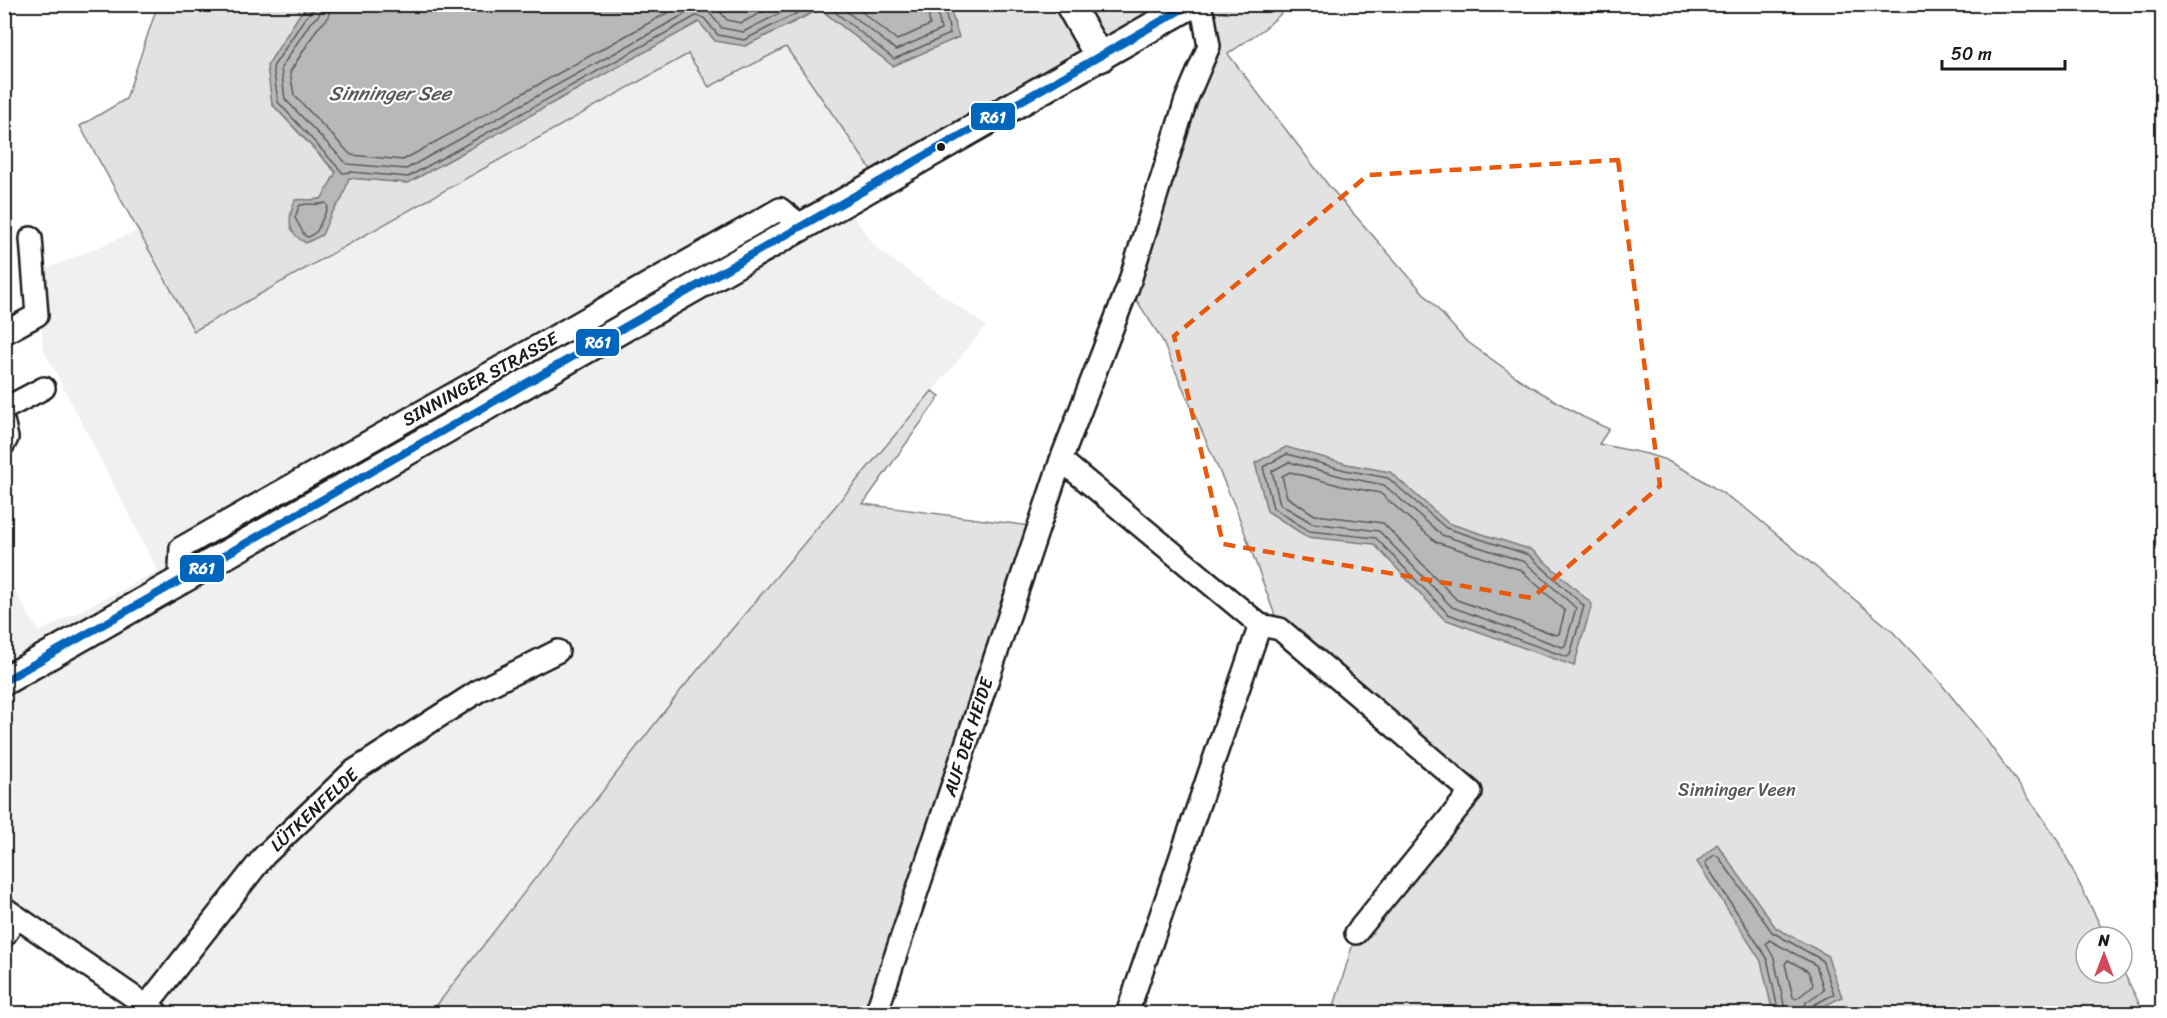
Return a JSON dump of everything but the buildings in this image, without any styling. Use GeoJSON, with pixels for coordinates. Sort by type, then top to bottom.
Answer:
{"type":"FeatureCollection","features":[{"type":"Feature","properties":{"kind":"main road"},"geometry":{"type":"LineString","coordinates":[[1069,4],[1101,58]]}},
{"type":"Feature","properties":{"kind":"main road","name":"SINNINGER STRASSE"},"geometry":{"type":"LineString","coordinates":[[4,681],[1101,58],[1191,4]]}},
{"type":"Feature","properties":{"kind":"street","name":"AUF DER HEIDE"},"geometry":{"type":"LineString","coordinates":[[876,1014],[1061,460],[1128,287],[1186,100],[1209,46],[1204,18],[1197,4]]}},
{"type":"Feature","properties":{"kind":"street"},"geometry":{"type":"LineString","coordinates":[[4,333],[37,315],[32,238]]}},
{"type":"Feature","properties":{"kind":"street"},"geometry":{"type":"LineString","coordinates":[[4,409],[44,388]]}},
{"type":"Feature","properties":{"kind":"street"},"geometry":{"type":"LineString","coordinates":[[4,424],[7,438],[4,444]]}},
{"type":"Feature","properties":{"kind":"street"},"geometry":{"type":"LineString","coordinates":[[1061,460],[1260,625],[1280,629],[1472,792],[1356,933]]}},
{"type":"Feature","properties":{"kind":"street"},"geometry":{"type":"LineString","coordinates":[[1127,1014],[1260,625]]}},
{"type":"Feature","properties":{"kind":"street","name":"LÜTKENFELDE"},"geometry":{"type":"LineString","coordinates":[[11,913],[152,1009],[264,856],[352,772],[480,690],[558,651]]}},
{"type":"Feature","properties":{"kind":"street"},"geometry":{"type":"LineString","coordinates":[[4,936],[11,913]]}},
{"type":"Feature","properties":{"kind":"highlighted area"},"geometry":{"type":"Polygon","coordinates":[[[1618,160],[1660,486],[1532,598],[1223,544],[1174,336],[1368,175],[1618,160]]]}},
{"type":"Feature","properties":{"kind":"shaded area"},"geometry":{"type":"Polygon","coordinates":[[[786,47],[879,181],[844,204],[878,250],[986,326],[830,515],[681,690],[430,1013],[157,1013],[5,908],[4,573],[39,632],[158,571],[43,348],[37,273],[139,230],[195,331],[688,54],[710,87],[786,47]]]}},
{"type":"Feature","properties":{"kind":"green space"},"geometry":{"type":"Polygon","coordinates":[[[144,5],[311,5],[300,14],[272,104],[340,177],[408,183],[699,21],[745,46],[820,9],[893,66],[958,37],[949,5],[1192,5],[879,181],[786,47],[709,87],[688,54],[194,331],[80,126],[126,99],[156,10],[144,5]]]}},
{"type":"Feature","properties":{"kind":"green space","name":"Sinninger Veen"},"geometry":{"type":"Polygon","coordinates":[[[1197,5],[1291,5],[1265,28],[1228,54],[1329,186],[1465,340],[1525,383],[1583,417],[1609,429],[1599,444],[1666,460],[1744,507],[1891,630],[1934,675],[1982,734],[2057,839],[2100,925],[2074,925],[2074,985],[2130,985],[2144,1013],[1332,1013],[1356,933],[1471,791],[1280,629],[1236,509],[1161,338],[1128,287],[1209,46],[1197,5]]]}},
{"type":"Feature","properties":{"kind":"green space"},"geometry":{"type":"Polygon","coordinates":[[[932,391],[940,396],[863,504],[1038,527],[876,1013],[430,1014],[681,690],[932,391]]]}},
{"type":"Feature","properties":{"kind":"water","name":"Sinninger See"},"geometry":{"type":"Polygon","coordinates":[[[311,5],[949,5],[959,37],[893,66],[820,9],[745,46],[715,41],[699,22],[408,183],[349,178],[342,199],[331,214],[322,235],[306,243],[295,235],[290,224],[295,200],[322,198],[336,172],[272,104],[267,66],[300,14],[311,5]]]}},
{"type":"Feature","properties":{"kind":"water"},"geometry":{"type":"Polygon","coordinates":[[[1286,447],[1347,464],[1390,472],[1448,523],[1532,550],[1592,604],[1574,666],[1444,619],[1374,544],[1307,537],[1267,511],[1255,463],[1286,447]]]}},
{"type":"Feature","properties":{"kind":"water"},"geometry":{"type":"Polygon","coordinates":[[[1717,844],[1776,928],[1827,955],[1842,997],[1811,1013],[1773,1013],[1761,961],[1697,862],[1717,844]]]}},
{"type":"Feature","properties":{"kind":"transit line","name":"R61"},"geometry":{"type":"LineString","coordinates":[[4,681],[1191,4]]}}]}
